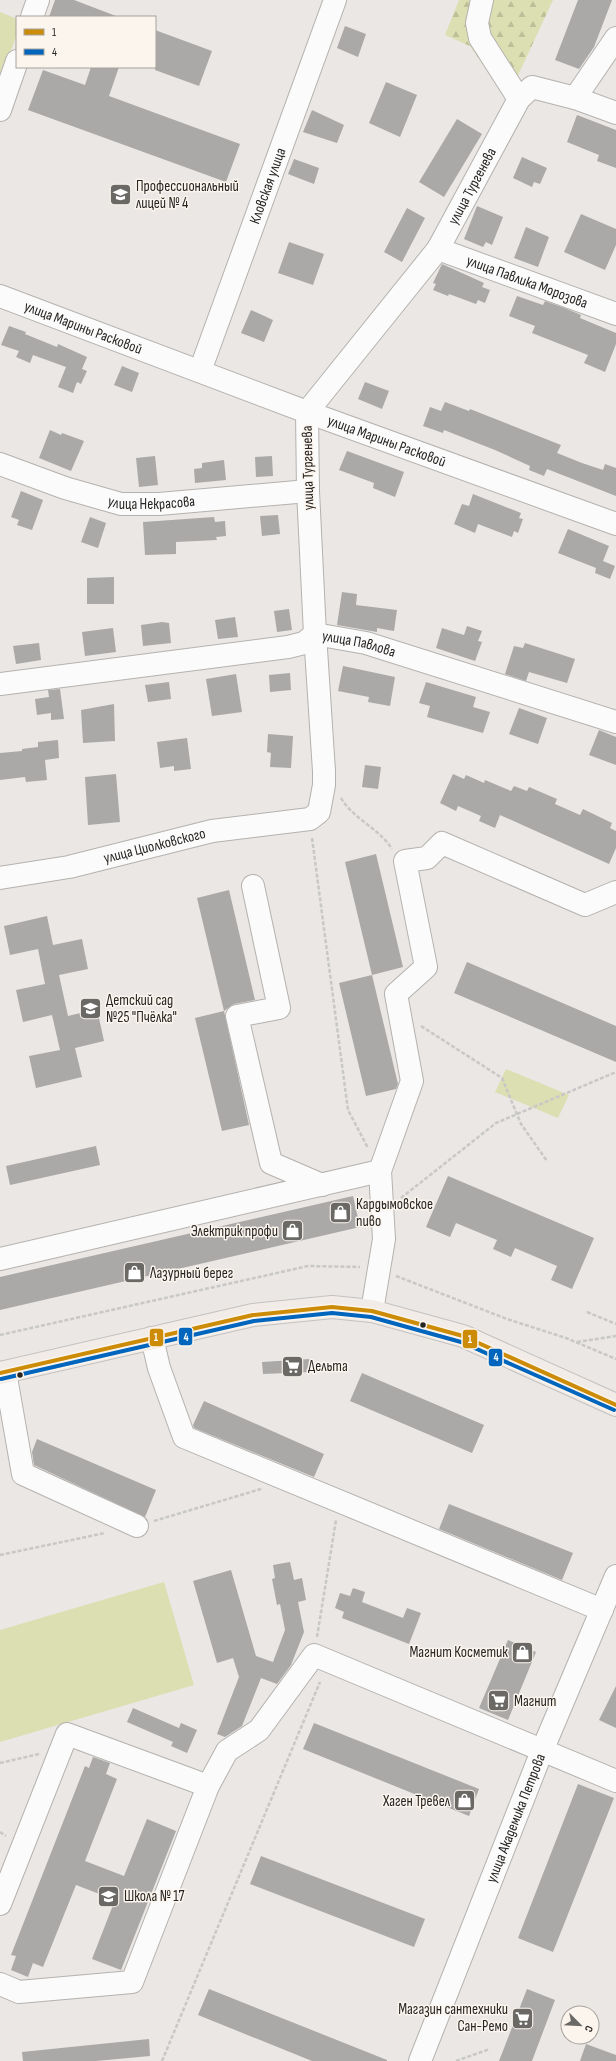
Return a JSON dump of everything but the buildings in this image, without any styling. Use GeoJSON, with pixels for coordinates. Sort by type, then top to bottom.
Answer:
{"type":"FeatureCollection","features":[{"type":"Feature","properties":{"kind":"main road"},"geometry":{"type":"LineString","coordinates":[[3,1373],[252,1315],[332,1307],[372,1311],[463,1336],[616,1405]]}},
{"type":"Feature","properties":{"kind":"street","name":"Кловская улица"},"geometry":{"type":"LineString","coordinates":[[200,371],[335,0]]}},
{"type":"Feature","properties":{"kind":"street"},"geometry":{"type":"LineString","coordinates":[[482,0],[477,23],[480,38],[525,93],[575,98],[616,113]]}},
{"type":"Feature","properties":{"kind":"street"},"geometry":{"type":"LineString","coordinates":[[575,98],[616,38]]}},
{"type":"Feature","properties":{"kind":"street"},"geometry":{"type":"LineString","coordinates":[[0,110],[16,64]]}},
{"type":"Feature","properties":{"kind":"street","name":"улица Тургенева"},"geometry":{"type":"LineString","coordinates":[[310,819],[319,812],[324,785],[314,634],[308,491],[307,412],[438,249],[525,93]]}},
{"type":"Feature","properties":{"kind":"street","name":"улица Павлика Морозова"},"geometry":{"type":"LineString","coordinates":[[438,249],[616,314]]}},
{"type":"Feature","properties":{"kind":"street","name":"улица Марины Расковой"},"geometry":{"type":"LineString","coordinates":[[0,296],[307,412],[616,524]]}},
{"type":"Feature","properties":{"kind":"street","name":"улица Некрасова"},"geometry":{"type":"LineString","coordinates":[[0,464],[65,488],[121,504],[159,504],[308,491]]}},
{"type":"Feature","properties":{"kind":"street","name":"улица Павлова"},"geometry":{"type":"LineString","coordinates":[[0,684],[288,647],[304,643],[314,634],[366,643],[616,722]]}},
{"type":"Feature","properties":{"kind":"street","name":"улица Циолковского"},"geometry":{"type":"LineString","coordinates":[[0,878],[69,867],[212,831],[310,819]]}},
{"type":"Feature","properties":{"kind":"street"},"geometry":{"type":"LineString","coordinates":[[372,1311],[384,1239],[380,1172],[412,1081],[396,994],[426,968],[405,861],[427,858],[442,843],[585,905],[616,892]]}},
{"type":"Feature","properties":{"kind":"street"},"geometry":{"type":"LineString","coordinates":[[253,886],[279,1008],[237,1016],[271,1163],[322,1185]]}},
{"type":"Feature","properties":{"kind":"street"},"geometry":{"type":"LineString","coordinates":[[0,1259],[380,1172]]}},
{"type":"Feature","properties":{"kind":"street"},"geometry":{"type":"LineString","coordinates":[[152,1338],[159,1368],[184,1436],[602,1610]]}},
{"type":"Feature","properties":{"kind":"street"},"geometry":{"type":"LineString","coordinates":[[3,1373],[23,1474],[137,1526]]}},
{"type":"Feature","properties":{"kind":"street","name":"улица Академика Петрова"},"geometry":{"type":"LineString","coordinates":[[420,2061],[542,1751],[616,1576]]}},
{"type":"Feature","properties":{"kind":"street"},"geometry":{"type":"LineString","coordinates":[[0,1984],[19,1992],[132,1982],[208,1786],[227,1751],[259,1730],[321,1658],[616,1781]]}},
{"type":"Feature","properties":{"kind":"street"},"geometry":{"type":"LineString","coordinates":[[0,1904],[67,1734],[208,1786]]}},
{"type":"Feature","properties":{"kind":"path"},"geometry":{"type":"LineString","coordinates":[[339,796],[346,808],[385,838],[397,856],[405,861]]}},
{"type":"Feature","properties":{"kind":"path"},"geometry":{"type":"LineString","coordinates":[[310,819],[348,1110],[380,1172]]}},
{"type":"Feature","properties":{"kind":"path"},"geometry":{"type":"LineString","coordinates":[[399,1011],[502,1078],[522,1124],[547,1161]]}},
{"type":"Feature","properties":{"kind":"path"},"geometry":{"type":"LineString","coordinates":[[383,1213],[496,1123],[616,1072]]}},
{"type":"Feature","properties":{"kind":"path"},"geometry":{"type":"LineString","coordinates":[[0,1335],[308,1266],[373,1267],[500,1316],[577,1342],[616,1359]]}},
{"type":"Feature","properties":{"kind":"path"},"geometry":{"type":"LineString","coordinates":[[587,1312],[616,1324]]}},
{"type":"Feature","properties":{"kind":"path"},"geometry":{"type":"LineString","coordinates":[[577,1342],[616,1336]]}},
{"type":"Feature","properties":{"kind":"path"},"geometry":{"type":"LineString","coordinates":[[162,2061],[321,1658],[340,1501]]}},
{"type":"Feature","properties":{"kind":"path"},"geometry":{"type":"LineString","coordinates":[[0,1762],[61,1749]]}},
{"type":"Feature","properties":{"kind":"path"},"geometry":{"type":"LineString","coordinates":[[456,2061],[490,2049]]}},
{"type":"Feature","properties":{"kind":"green space"},"geometry":{"type":"Polygon","coordinates":[[[459,0],[553,0],[507,99],[470,46],[445,35],[459,0]]]}},
{"type":"Feature","properties":{"kind":"green space"},"geometry":{"type":"Polygon","coordinates":[[[0,12],[16,19],[16,37],[0,81],[0,12]]]}},
{"type":"Feature","properties":{"kind":"green space"},"geometry":{"type":"Polygon","coordinates":[[[506,1069],[569,1095],[558,1118],[495,1092],[506,1069]]]}},
{"type":"Feature","properties":{"kind":"green space"},"geometry":{"type":"Polygon","coordinates":[[[164,1582],[194,1685],[0,1742],[0,1630],[164,1582]]]}},
{"type":"Feature","properties":{"kind":"transit line","name":"1"},"geometry":{"type":"LineString","coordinates":[[0,1373],[253,1315],[332,1307],[372,1311],[463,1336],[616,1405]]}},
{"type":"Feature","properties":{"kind":"transit line","name":"4"},"geometry":{"type":"LineString","coordinates":[[1,1379],[254,1321],[332,1313],[371,1317],[461,1342],[614,1410]]}},
{"type":"Feature","properties":{"kind":"place","name":"Профессиональный лицей № 4"},"geometry":{"type":"Point","coordinates":[121,195]}},
{"type":"Feature","properties":{"kind":"place","name":"Детский сад №25 \"Пчёлка\""},"geometry":{"type":"Point","coordinates":[90,1009]}},
{"type":"Feature","properties":{"kind":"place","name":"Кардымовское пиво"},"geometry":{"type":"Point","coordinates":[341,1213]}},
{"type":"Feature","properties":{"kind":"place","name":"Электрик профи"},"geometry":{"type":"Point","coordinates":[293,1231]}},
{"type":"Feature","properties":{"kind":"place","name":"Лазурный берег"},"geometry":{"type":"Point","coordinates":[135,1273]}},
{"type":"Feature","properties":{"kind":"place","name":"Дельта"},"geometry":{"type":"Point","coordinates":[293,1366]}},
{"type":"Feature","properties":{"kind":"place","name":"Магнит Косметик"},"geometry":{"type":"Point","coordinates":[523,1652]}},
{"type":"Feature","properties":{"kind":"place","name":"Магнит"},"geometry":{"type":"Point","coordinates":[499,1701]}},
{"type":"Feature","properties":{"kind":"place","name":"Хаген Тревел"},"geometry":{"type":"Point","coordinates":[465,1801]}},
{"type":"Feature","properties":{"kind":"place","name":"Школа № 17"},"geometry":{"type":"Point","coordinates":[108,1896]}},
{"type":"Feature","properties":{"kind":"place","name":"Магазин сантехники Сан-Ремо"},"geometry":{"type":"Point","coordinates":[523,2018]}}]}
